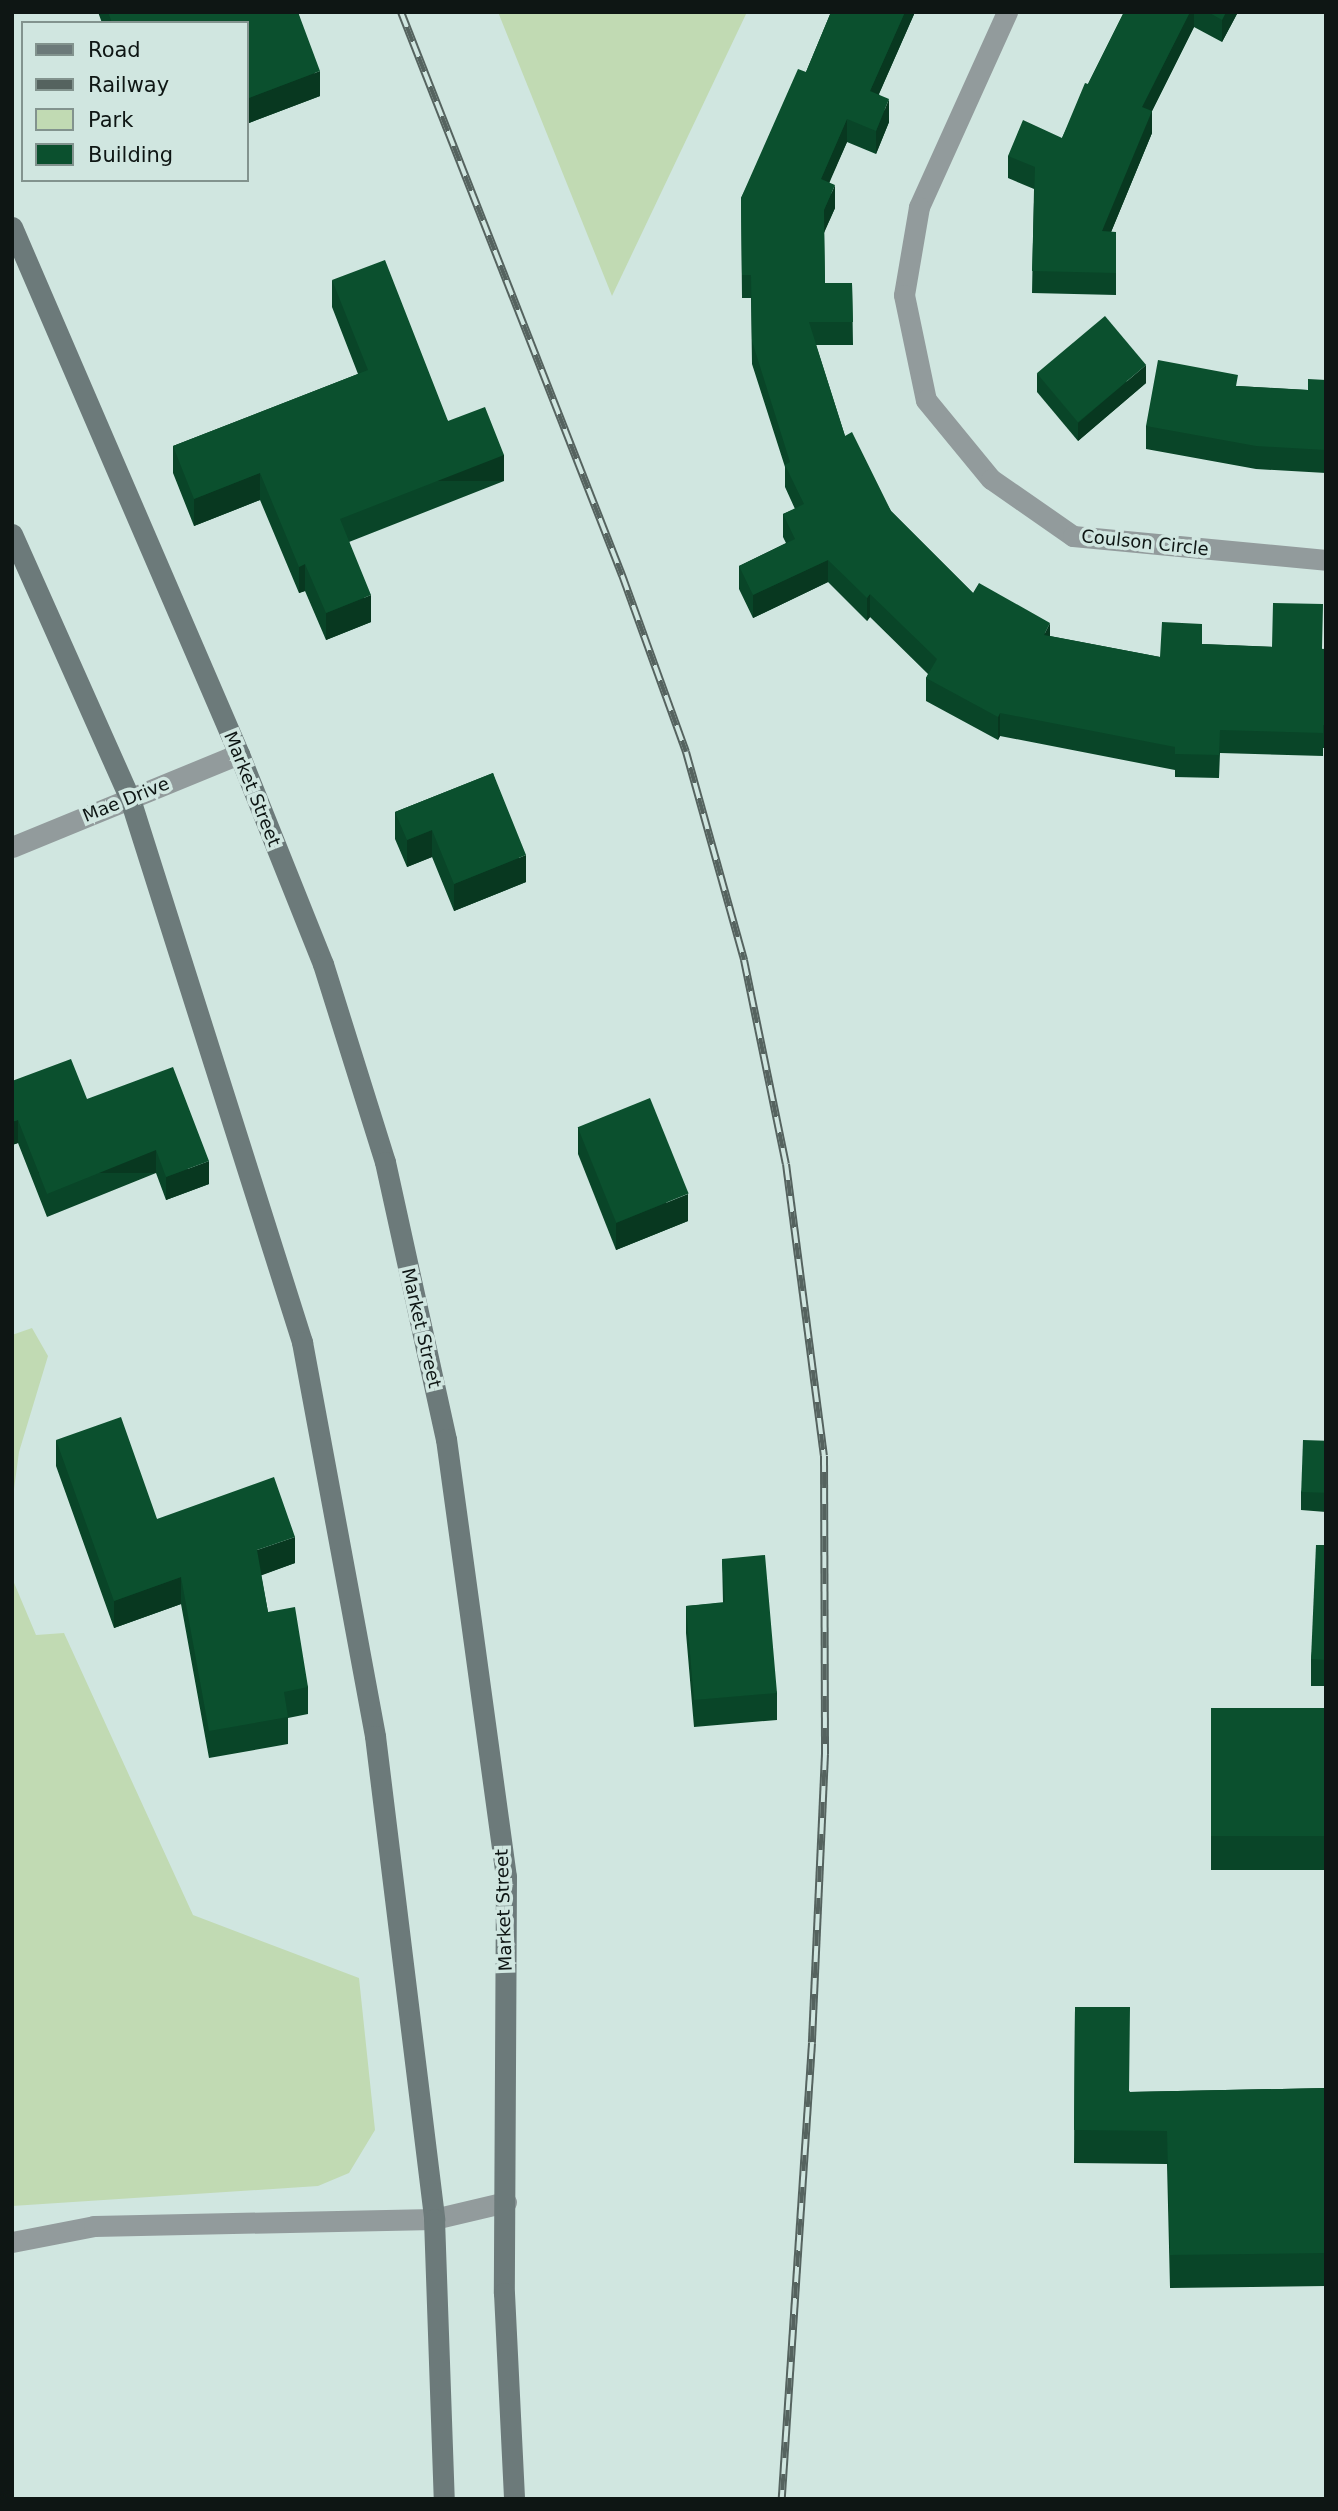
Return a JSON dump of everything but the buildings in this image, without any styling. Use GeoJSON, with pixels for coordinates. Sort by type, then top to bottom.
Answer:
{"type":"FeatureCollection","features":[{"type":"Feature","properties":{"kind":"main road","name":"Market Street"},"geometry":{"type":"LineString","coordinates":[[12,227],[239,754],[323,964],[385,1163],[446,1439],[506,1876],[504,2292],[514,2499]]}},
{"type":"Feature","properties":{"kind":"main road"},"geometry":{"type":"LineString","coordinates":[[12,534],[130,799],[302,1342],[375,1735],[434,2219],[444,2499]]}},
{"type":"Feature","properties":{"kind":"street","name":"Coulson Circle"},"geometry":{"type":"LineString","coordinates":[[1007,12],[919,207],[904,295],[926,400],[991,479],[1073,536],[1326,560]]}},
{"type":"Feature","properties":{"kind":"street","name":"Mae Drive"},"geometry":{"type":"LineString","coordinates":[[12,846],[239,754]]}},
{"type":"Feature","properties":{"kind":"street"},"geometry":{"type":"LineString","coordinates":[[12,2242],[94,2226],[434,2219],[506,2202]]}},
{"type":"Feature","properties":{"kind":"green space"},"geometry":{"type":"Polygon","coordinates":[[[498,12],[747,12],[612,296],[498,12]]]}},
{"type":"Feature","properties":{"kind":"green space"},"geometry":{"type":"Polygon","coordinates":[[[32,1328],[48,1356],[19,1452],[12,1504],[12,1335],[32,1328]]]}},
{"type":"Feature","properties":{"kind":"green space"},"geometry":{"type":"Polygon","coordinates":[[[12,1578],[36,1635],[64,1633],[193,1915],[359,1978],[375,2130],[349,2173],[318,2186],[12,2206],[12,1578]]]}},
{"type":"Feature","properties":{"kind":"railway"},"geometry":{"type":"LineString","coordinates":[[401,12],[622,575],[686,752],[744,960],[786,1164],[824,1456],[825,1754],[812,2043],[782,2499]]}}]}
